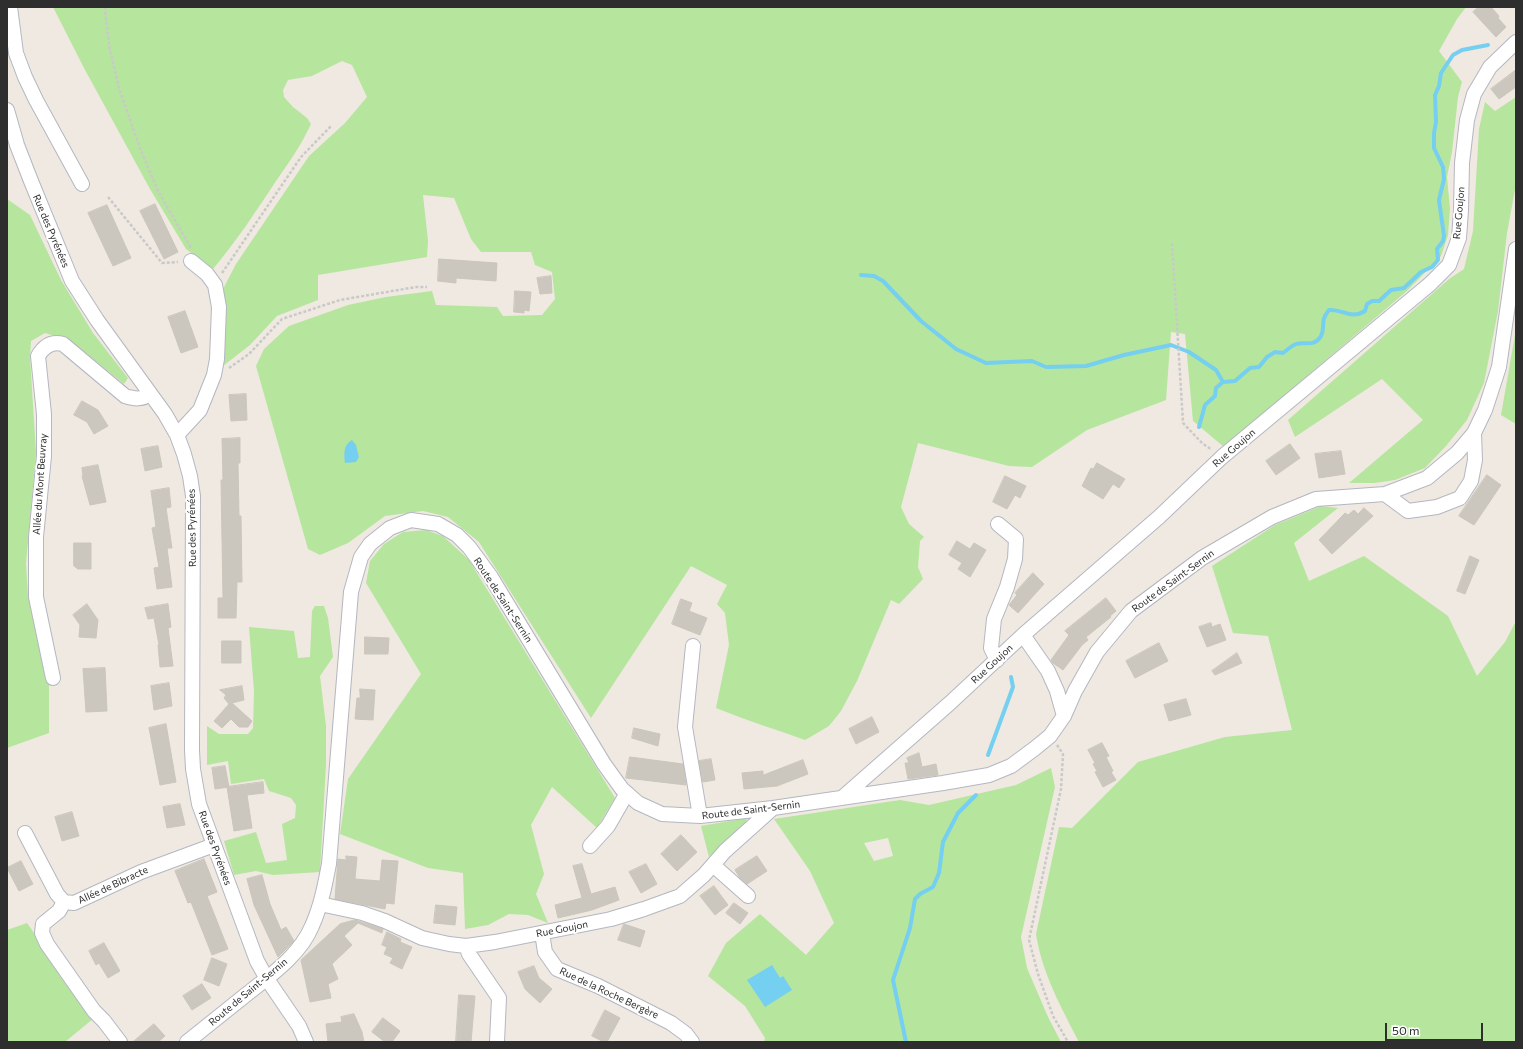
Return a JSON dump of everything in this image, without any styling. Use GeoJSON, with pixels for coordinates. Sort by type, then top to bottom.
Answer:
{"type":"FeatureCollection","features":[{"type":"Feature","properties":{"kind":"street"},"geometry":{"type":"LineString","coordinates":[[10,7],[16,53],[25,78],[82,184]]}},
{"type":"Feature","properties":{"kind":"street","name":"Rue Goujon"},"geometry":{"type":"LineString","coordinates":[[843,797],[1023,635],[1159,517],[1222,457],[1430,284],[1449,265],[1459,238],[1462,163],[1467,120],[1474,94],[1490,67],[1516,42]]}},
{"type":"Feature","properties":{"kind":"street","name":"Rue des Pyrénées"},"geometry":{"type":"LineString","coordinates":[[7,110],[30,181],[72,281],[97,320],[165,414],[177,436],[190,476],[193,496],[193,769],[199,804],[257,961],[267,979],[299,1026],[306,1042]]}},
{"type":"Feature","properties":{"kind":"street","name":"Route de Saint-Sernin"},"geometry":{"type":"LineString","coordinates":[[187,1042],[267,979],[287,961],[301,944],[312,927],[320,904],[329,864],[351,592],[361,557],[370,544],[390,528],[410,520],[438,524],[457,535],[469,547],[491,577],[604,764],[622,789],[638,803],[662,814],[700,816],[773,808],[843,797],[877,794],[989,775],[1011,766],[1050,736],[1064,716],[1075,691],[1097,652],[1131,611],[1202,558],[1272,517],[1316,499],[1385,494],[1427,478],[1457,453],[1474,433],[1486,410],[1499,367],[1516,249]]}},
{"type":"Feature","properties":{"kind":"street"},"geometry":{"type":"LineString","coordinates":[[177,436],[200,410],[212,381],[217,359],[219,335],[219,307],[215,285],[207,274],[191,261]]}},
{"type":"Feature","properties":{"kind":"street","name":"Allée du Mont Beuvray"},"geometry":{"type":"LineString","coordinates":[[53,678],[36,597],[36,536],[44,456],[44,414],[38,356],[41,350],[51,343],[58,342],[63,344],[124,396],[140,399],[150,394]]}},
{"type":"Feature","properties":{"kind":"street"},"geometry":{"type":"LineString","coordinates":[[1385,494],[1408,511],[1437,507],[1460,498],[1471,481],[1475,460],[1474,433]]}},
{"type":"Feature","properties":{"kind":"street"},"geometry":{"type":"LineString","coordinates":[[997,660],[991,648],[994,619],[1007,587],[1015,559],[1016,539],[998,524]]}},
{"type":"Feature","properties":{"kind":"street"},"geometry":{"type":"LineString","coordinates":[[1023,635],[1048,672],[1057,691],[1064,716]]}},
{"type":"Feature","properties":{"kind":"street"},"geometry":{"type":"LineString","coordinates":[[693,646],[685,727],[700,816]]}},
{"type":"Feature","properties":{"kind":"street"},"geometry":{"type":"LineString","coordinates":[[590,846],[608,826],[627,793]]}},
{"type":"Feature","properties":{"kind":"street","name":"Rue Goujon"},"geometry":{"type":"LineString","coordinates":[[320,904],[362,913],[422,938],[466,946],[495,942],[611,919],[644,910],[680,896],[704,875],[725,851],[773,808]]}},
{"type":"Feature","properties":{"kind":"street","name":"Allée de Bibracte"},"geometry":{"type":"LineString","coordinates":[[25,833],[57,894],[64,902],[74,904],[141,872],[214,845]]}},
{"type":"Feature","properties":{"kind":"street"},"geometry":{"type":"LineString","coordinates":[[712,865],[748,896]]}},
{"type":"Feature","properties":{"kind":"street"},"geometry":{"type":"LineString","coordinates":[[64,902],[59,911],[43,924],[42,934],[47,944],[94,1011],[104,1021],[120,1042]]}},
{"type":"Feature","properties":{"kind":"street","name":"Rue de la Roche Bergère"},"geometry":{"type":"LineString","coordinates":[[542,933],[545,952],[557,969],[598,986],[672,1023],[686,1034],[692,1042]]}},
{"type":"Feature","properties":{"kind":"street"},"geometry":{"type":"LineString","coordinates":[[466,946],[499,998],[497,1042]]}},
{"type":"Feature","properties":{"kind":"path"},"geometry":{"type":"LineString","coordinates":[[106,7],[105,12],[110,50],[119,88],[141,151],[158,191],[194,253],[191,261],[162,263],[108,197]]}},
{"type":"Feature","properties":{"kind":"path"},"geometry":{"type":"LineString","coordinates":[[215,285],[236,251],[277,193],[300,157],[332,125]]}},
{"type":"Feature","properties":{"kind":"path"},"geometry":{"type":"LineString","coordinates":[[1172,244],[1183,423],[1202,443],[1222,457]]}},
{"type":"Feature","properties":{"kind":"path"},"geometry":{"type":"LineString","coordinates":[[212,381],[249,354],[282,319],[340,300],[416,287],[427,287]]}},
{"type":"Feature","properties":{"kind":"path"},"geometry":{"type":"LineString","coordinates":[[1050,736],[1063,754],[1061,789],[1029,940],[1038,974],[1053,1016],[1068,1042]]}},
{"type":"Feature","properties":{"kind":"green space"},"geometry":{"type":"Polygon","coordinates":[[[53,7],[1466,7],[1457,19],[1439,51],[1462,82],[1458,97],[1452,152],[1447,177],[1450,209],[1448,235],[1441,256],[1408,290],[1224,447],[1193,421],[1185,334],[1171,332],[1166,400],[1087,430],[1032,467],[1009,466],[918,443],[901,507],[909,524],[924,537],[920,541],[918,567],[923,579],[899,604],[891,600],[857,681],[841,711],[829,726],[805,740],[716,708],[729,645],[725,613],[717,604],[727,585],[691,566],[591,718],[479,542],[448,517],[423,511],[385,516],[348,543],[320,555],[308,549],[256,366],[264,349],[289,326],[348,305],[386,297],[432,291],[436,305],[497,307],[503,316],[542,315],[555,299],[552,272],[535,265],[531,252],[481,252],[471,239],[454,198],[423,195],[428,241],[427,257],[318,275],[318,300],[277,316],[250,345],[223,366],[223,289],[236,264],[309,156],[345,123],[367,97],[352,65],[342,61],[312,76],[288,80],[283,90],[284,97],[293,107],[307,118],[311,124],[294,155],[260,206],[213,269],[186,249],[150,189],[84,68],[53,7]]]}},
{"type":"Feature","properties":{"kind":"green space"},"geometry":{"type":"Polygon","coordinates":[[[1516,97],[1516,184],[1507,233],[1498,311],[1484,383],[1467,420],[1446,446],[1425,468],[1395,480],[1375,483],[1349,483],[1423,420],[1382,379],[1295,437],[1288,420],[1449,279],[1464,269],[1473,231],[1479,129],[1485,102],[1495,111],[1516,97]]]}},
{"type":"Feature","properties":{"kind":"green space"},"geometry":{"type":"Polygon","coordinates":[[[7,199],[30,215],[61,280],[93,333],[128,378],[124,384],[71,341],[45,333],[31,341],[30,357],[36,453],[26,563],[28,596],[49,685],[49,733],[7,748],[7,199]]]}},
{"type":"Feature","properties":{"kind":"green space"},"geometry":{"type":"Polygon","coordinates":[[[1516,329],[1516,424],[1501,415],[1516,329]]]}},
{"type":"Feature","properties":{"kind":"green space"},"geometry":{"type":"Polygon","coordinates":[[[1321,506],[1338,508],[1294,543],[1309,581],[1364,556],[1448,616],[1477,676],[1505,642],[1516,621],[1516,1042],[1079,1042],[1047,976],[1036,934],[1059,827],[1072,828],[1138,762],[1225,737],[1292,730],[1268,636],[1233,633],[1212,566],[1275,525],[1321,506]]]}},
{"type":"Feature","properties":{"kind":"green space"},"geometry":{"type":"Polygon","coordinates":[[[426,530],[443,536],[469,560],[615,798],[597,828],[552,787],[531,825],[544,874],[536,894],[548,923],[528,915],[509,914],[488,925],[465,929],[463,873],[428,868],[340,834],[348,779],[421,674],[366,583],[370,561],[384,544],[403,532],[426,530]]]}},
{"type":"Feature","properties":{"kind":"green space"},"geometry":{"type":"Polygon","coordinates":[[[315,606],[324,606],[328,618],[333,657],[320,676],[326,726],[326,764],[320,872],[273,875],[256,871],[234,875],[224,841],[256,832],[266,863],[287,860],[282,824],[295,818],[296,805],[291,798],[269,791],[264,779],[231,784],[228,761],[207,765],[207,726],[219,734],[248,734],[253,728],[254,691],[249,627],[294,631],[298,658],[310,657],[312,611],[315,606]]]}},
{"type":"Feature","properties":{"kind":"green space"},"geometry":{"type":"Polygon","coordinates":[[[1051,768],[1055,787],[1021,937],[1027,968],[1048,1017],[1061,1042],[764,1042],[765,1038],[745,1006],[708,976],[726,943],[760,914],[806,955],[834,923],[810,871],[774,819],[900,800],[929,805],[1016,785],[1051,768]],[[888,838],[864,843],[874,861],[893,856],[888,838]]]}},
{"type":"Feature","properties":{"kind":"green space"},"geometry":{"type":"Polygon","coordinates":[[[747,818],[746,823],[709,857],[701,826],[747,818]]]}},
{"type":"Feature","properties":{"kind":"green space"},"geometry":{"type":"Polygon","coordinates":[[[27,923],[94,1018],[65,1042],[7,1042],[7,930],[27,923]]]}},
{"type":"Feature","properties":{"kind":"water"},"geometry":{"type":"Polygon","coordinates":[[[352,440],[356,445],[359,457],[356,462],[345,463],[344,453],[347,444],[352,440]]]}},
{"type":"Feature","properties":{"kind":"water"},"geometry":{"type":"Polygon","coordinates":[[[772,965],[780,978],[783,976],[792,990],[765,1007],[747,980],[772,965]]]}},
{"type":"Feature","properties":{"kind":"building"},"geometry":{"type":"Polygon","coordinates":[[[1479,7],[1491,7],[1506,27],[1496,37],[1473,12],[1479,7]]]}},
{"type":"Feature","properties":{"kind":"building"},"geometry":{"type":"Polygon","coordinates":[[[1516,70],[1516,87],[1499,99],[1491,89],[1516,70]]]}},
{"type":"Feature","properties":{"kind":"building"},"geometry":{"type":"Polygon","coordinates":[[[155,204],[178,252],[164,259],[140,211],[155,204]]]}},
{"type":"Feature","properties":{"kind":"building"},"geometry":{"type":"Polygon","coordinates":[[[107,205],[131,258],[113,266],[88,213],[107,205]]]}},
{"type":"Feature","properties":{"kind":"building"},"geometry":{"type":"Polygon","coordinates":[[[439,259],[497,263],[496,281],[456,278],[456,283],[438,281],[439,259]]]}},
{"type":"Feature","properties":{"kind":"building"},"geometry":{"type":"Polygon","coordinates":[[[551,276],[552,293],[540,294],[537,278],[551,276]]]}},
{"type":"Feature","properties":{"kind":"building"},"geometry":{"type":"Polygon","coordinates":[[[515,291],[531,292],[529,311],[524,310],[524,313],[514,312],[515,291]]]}},
{"type":"Feature","properties":{"kind":"building"},"geometry":{"type":"Polygon","coordinates":[[[185,311],[198,347],[181,353],[168,317],[185,311]]]}},
{"type":"Feature","properties":{"kind":"building"},"geometry":{"type":"Polygon","coordinates":[[[246,394],[247,420],[231,421],[229,395],[246,394]]]}},
{"type":"Feature","properties":{"kind":"building"},"geometry":{"type":"Polygon","coordinates":[[[82,401],[98,410],[108,426],[94,434],[87,422],[74,415],[82,401]]]}},
{"type":"Feature","properties":{"kind":"building"},"geometry":{"type":"Polygon","coordinates":[[[240,438],[240,463],[238,463],[239,516],[241,516],[242,582],[237,582],[236,618],[218,618],[218,598],[223,598],[221,480],[223,480],[222,439],[240,438]]]}},
{"type":"Feature","properties":{"kind":"building"},"geometry":{"type":"Polygon","coordinates":[[[1290,444],[1300,458],[1276,475],[1266,461],[1290,444]]]}},
{"type":"Feature","properties":{"kind":"building"},"geometry":{"type":"Polygon","coordinates":[[[158,446],[162,467],[145,471],[141,449],[158,446]]]}},
{"type":"Feature","properties":{"kind":"building"},"geometry":{"type":"Polygon","coordinates":[[[1341,451],[1345,474],[1319,478],[1315,454],[1341,451]]]}},
{"type":"Feature","properties":{"kind":"building"},"geometry":{"type":"Polygon","coordinates":[[[1097,463],[1125,479],[1119,488],[1113,484],[1103,499],[1082,486],[1091,468],[1093,469],[1097,463]]]}},
{"type":"Feature","properties":{"kind":"building"},"geometry":{"type":"Polygon","coordinates":[[[98,465],[106,502],[90,505],[82,476],[82,468],[98,465]]]}},
{"type":"Feature","properties":{"kind":"building"},"geometry":{"type":"Polygon","coordinates":[[[1487,475],[1501,485],[1474,525],[1459,516],[1487,475]]]}},
{"type":"Feature","properties":{"kind":"building"},"geometry":{"type":"Polygon","coordinates":[[[1005,476],[1026,486],[1020,498],[1015,495],[1007,509],[993,502],[1005,476]]]}},
{"type":"Feature","properties":{"kind":"building"},"geometry":{"type":"Polygon","coordinates":[[[169,488],[171,507],[166,508],[172,548],[167,548],[172,587],[157,589],[154,568],[159,567],[152,528],[156,527],[151,491],[169,488]]]}},
{"type":"Feature","properties":{"kind":"building"},"geometry":{"type":"Polygon","coordinates":[[[1364,508],[1373,516],[1332,554],[1319,540],[1345,513],[1348,515],[1354,510],[1358,514],[1364,508]]]}},
{"type":"Feature","properties":{"kind":"building"},"geometry":{"type":"Polygon","coordinates":[[[957,541],[970,549],[974,543],[986,550],[970,577],[958,569],[962,563],[949,555],[957,541]]]}},
{"type":"Feature","properties":{"kind":"building"},"geometry":{"type":"Polygon","coordinates":[[[74,543],[91,543],[91,569],[78,569],[74,566],[74,543]]]}},
{"type":"Feature","properties":{"kind":"building"},"geometry":{"type":"Polygon","coordinates":[[[1470,556],[1479,560],[1465,594],[1457,591],[1470,556]]]}},
{"type":"Feature","properties":{"kind":"building"},"geometry":{"type":"Polygon","coordinates":[[[1033,573],[1044,584],[1018,613],[1009,605],[1017,595],[1015,593],[1033,573]]]}},
{"type":"Feature","properties":{"kind":"building"},"geometry":{"type":"Polygon","coordinates":[[[1106,598],[1116,611],[1110,616],[1111,617],[1086,637],[1088,640],[1082,645],[1063,670],[1053,663],[1051,660],[1069,635],[1065,631],[1106,598]]]}},
{"type":"Feature","properties":{"kind":"building"},"geometry":{"type":"Polygon","coordinates":[[[681,599],[692,603],[689,611],[707,618],[700,635],[672,624],[681,599]]]}},
{"type":"Feature","properties":{"kind":"building"},"geometry":{"type":"Polygon","coordinates":[[[87,604],[98,620],[96,638],[79,637],[80,625],[73,615],[87,604]]]}},
{"type":"Feature","properties":{"kind":"building"},"geometry":{"type":"Polygon","coordinates":[[[168,604],[171,627],[168,628],[173,666],[160,667],[159,645],[154,618],[148,619],[145,608],[168,604]]]}},
{"type":"Feature","properties":{"kind":"building"},"geometry":{"type":"Polygon","coordinates":[[[1211,623],[1212,627],[1220,624],[1226,640],[1207,647],[1199,627],[1211,623]]]}},
{"type":"Feature","properties":{"kind":"building"},"geometry":{"type":"Polygon","coordinates":[[[365,637],[389,638],[388,654],[365,654],[365,637]]]}},
{"type":"Feature","properties":{"kind":"building"},"geometry":{"type":"Polygon","coordinates":[[[222,641],[241,641],[241,663],[222,663],[222,641]]]}},
{"type":"Feature","properties":{"kind":"building"},"geometry":{"type":"Polygon","coordinates":[[[1159,643],[1168,661],[1135,678],[1126,661],[1159,643]]]}},
{"type":"Feature","properties":{"kind":"building"},"geometry":{"type":"Polygon","coordinates":[[[1237,653],[1242,663],[1215,675],[1212,671],[1237,653]]]}},
{"type":"Feature","properties":{"kind":"building"},"geometry":{"type":"Polygon","coordinates":[[[105,668],[107,711],[86,712],[83,669],[105,668]]]}},
{"type":"Feature","properties":{"kind":"building"},"geometry":{"type":"Polygon","coordinates":[[[169,683],[172,706],[154,710],[151,686],[169,683]]]}},
{"type":"Feature","properties":{"kind":"building"},"geometry":{"type":"Polygon","coordinates":[[[242,686],[244,700],[232,703],[252,721],[248,727],[239,727],[231,719],[222,728],[214,721],[229,704],[224,698],[226,695],[220,690],[242,686]]]}},
{"type":"Feature","properties":{"kind":"building"},"geometry":{"type":"Polygon","coordinates":[[[360,689],[375,690],[373,720],[355,719],[357,698],[360,698],[360,689]]]}},
{"type":"Feature","properties":{"kind":"building"},"geometry":{"type":"Polygon","coordinates":[[[1186,699],[1191,715],[1169,721],[1164,705],[1186,699]]]}},
{"type":"Feature","properties":{"kind":"building"},"geometry":{"type":"Polygon","coordinates":[[[872,717],[879,732],[856,744],[849,729],[872,717]]]}},
{"type":"Feature","properties":{"kind":"building"},"geometry":{"type":"Polygon","coordinates":[[[166,724],[176,782],[160,785],[149,728],[166,724]]]}},
{"type":"Feature","properties":{"kind":"building"},"geometry":{"type":"Polygon","coordinates":[[[634,728],[660,734],[658,746],[632,738],[634,728]]]}},
{"type":"Feature","properties":{"kind":"building"},"geometry":{"type":"Polygon","coordinates":[[[1102,743],[1109,756],[1106,757],[1113,771],[1111,772],[1116,780],[1103,787],[1095,772],[1097,771],[1093,764],[1095,763],[1088,750],[1102,743]]]}},
{"type":"Feature","properties":{"kind":"building"},"geometry":{"type":"Polygon","coordinates":[[[919,753],[922,767],[936,764],[938,775],[908,779],[905,763],[909,763],[907,758],[919,753]]]}},
{"type":"Feature","properties":{"kind":"building"},"geometry":{"type":"Polygon","coordinates":[[[630,757],[683,764],[686,785],[626,778],[630,757]]]}},
{"type":"Feature","properties":{"kind":"building"},"geometry":{"type":"Polygon","coordinates":[[[711,759],[715,780],[703,782],[699,761],[711,759]]]}},
{"type":"Feature","properties":{"kind":"building"},"geometry":{"type":"Polygon","coordinates":[[[803,760],[808,774],[777,786],[744,789],[742,773],[763,771],[763,775],[803,760]]]}},
{"type":"Feature","properties":{"kind":"building"},"geometry":{"type":"Polygon","coordinates":[[[225,766],[229,787],[215,789],[212,768],[225,766]]]}},
{"type":"Feature","properties":{"kind":"building"},"geometry":{"type":"Polygon","coordinates":[[[263,782],[264,793],[247,795],[252,828],[234,831],[227,787],[263,782]]]}},
{"type":"Feature","properties":{"kind":"building"},"geometry":{"type":"Polygon","coordinates":[[[180,804],[185,825],[167,828],[163,807],[180,804]]]}},
{"type":"Feature","properties":{"kind":"building"},"geometry":{"type":"Polygon","coordinates":[[[72,812],[79,836],[62,841],[55,817],[72,812]]]}},
{"type":"Feature","properties":{"kind":"building"},"geometry":{"type":"Polygon","coordinates":[[[681,835],[697,852],[677,871],[661,854],[681,835]]]}},
{"type":"Feature","properties":{"kind":"building"},"geometry":{"type":"Polygon","coordinates":[[[346,856],[357,857],[355,879],[380,881],[382,860],[398,861],[394,904],[386,903],[385,909],[335,899],[338,859],[346,860],[346,856]]]}},
{"type":"Feature","properties":{"kind":"building"},"geometry":{"type":"Polygon","coordinates":[[[757,856],[767,871],[747,884],[740,878],[735,870],[757,856]]]}},
{"type":"Feature","properties":{"kind":"building"},"geometry":{"type":"Polygon","coordinates":[[[204,859],[217,892],[207,896],[228,949],[212,955],[191,902],[188,903],[175,871],[204,859]]]}},
{"type":"Feature","properties":{"kind":"building"},"geometry":{"type":"Polygon","coordinates":[[[21,861],[33,884],[19,891],[7,868],[21,861]]]}},
{"type":"Feature","properties":{"kind":"building"},"geometry":{"type":"Polygon","coordinates":[[[582,864],[591,894],[615,887],[619,900],[592,910],[558,918],[555,905],[582,898],[573,866],[582,864]]]}},
{"type":"Feature","properties":{"kind":"building"},"geometry":{"type":"Polygon","coordinates":[[[646,864],[657,884],[641,893],[629,872],[646,864]]]}},
{"type":"Feature","properties":{"kind":"building"},"geometry":{"type":"Polygon","coordinates":[[[262,875],[270,904],[281,930],[286,927],[294,941],[278,957],[254,905],[247,879],[262,875]]]}},
{"type":"Feature","properties":{"kind":"building"},"geometry":{"type":"Polygon","coordinates":[[[714,886],[728,905],[715,915],[700,896],[714,886]]]}},
{"type":"Feature","properties":{"kind":"building"},"geometry":{"type":"Polygon","coordinates":[[[734,903],[748,913],[740,924],[726,913],[734,903]]]}},
{"type":"Feature","properties":{"kind":"building"},"geometry":{"type":"Polygon","coordinates":[[[436,905],[457,907],[455,925],[434,923],[436,905]]]}},
{"type":"Feature","properties":{"kind":"building"},"geometry":{"type":"Polygon","coordinates":[[[355,920],[383,929],[382,933],[358,923],[344,936],[352,945],[332,964],[338,979],[328,984],[331,998],[310,1002],[301,960],[340,924],[355,920]]]}},
{"type":"Feature","properties":{"kind":"building"},"geometry":{"type":"Polygon","coordinates":[[[624,924],[645,931],[640,947],[618,940],[624,924]]]}},
{"type":"Feature","properties":{"kind":"building"},"geometry":{"type":"Polygon","coordinates":[[[387,932],[401,939],[400,942],[412,947],[402,969],[390,963],[393,958],[384,954],[387,947],[382,945],[387,932]]]}},
{"type":"Feature","properties":{"kind":"building"},"geometry":{"type":"Polygon","coordinates":[[[104,943],[120,971],[108,978],[99,963],[96,965],[89,951],[104,943]]]}},
{"type":"Feature","properties":{"kind":"building"},"geometry":{"type":"Polygon","coordinates":[[[212,958],[227,964],[219,986],[204,980],[212,958]]]}},
{"type":"Feature","properties":{"kind":"building"},"geometry":{"type":"Polygon","coordinates":[[[534,966],[539,978],[552,989],[540,1003],[525,989],[518,972],[534,966]]]}},
{"type":"Feature","properties":{"kind":"building"},"geometry":{"type":"Polygon","coordinates":[[[202,984],[211,998],[192,1010],[183,996],[202,984]]]}},
{"type":"Feature","properties":{"kind":"building"},"geometry":{"type":"Polygon","coordinates":[[[459,995],[475,996],[471,1042],[456,1042],[459,995]]]}},
{"type":"Feature","properties":{"kind":"building"},"geometry":{"type":"Polygon","coordinates":[[[605,1010],[620,1018],[607,1042],[592,1036],[605,1010]]]}},
{"type":"Feature","properties":{"kind":"building"},"geometry":{"type":"Polygon","coordinates":[[[354,1014],[362,1032],[364,1042],[328,1042],[326,1024],[342,1022],[341,1017],[354,1014]]]}},
{"type":"Feature","properties":{"kind":"building"},"geometry":{"type":"Polygon","coordinates":[[[383,1018],[400,1031],[392,1042],[385,1042],[372,1032],[383,1018]]]}},
{"type":"Feature","properties":{"kind":"building"},"geometry":{"type":"Polygon","coordinates":[[[154,1024],[165,1036],[158,1042],[133,1042],[154,1024]]]}},
{"type":"Feature","properties":{"kind":"waterway"},"geometry":{"type":"LineString","coordinates":[[1199,427],[1205,405],[1215,396],[1216,388],[1223,382],[1235,381],[1250,368],[1259,367],[1267,357],[1275,352],[1283,353],[1296,344],[1315,342],[1321,336],[1323,321],[1329,310],[1360,314],[1365,311],[1367,304],[1372,301],[1379,301],[1391,290],[1404,288],[1421,272],[1432,267],[1438,260],[1437,249],[1443,241],[1444,236],[1439,200],[1444,179],[1443,167],[1434,148],[1436,122],[1435,95],[1439,86],[1441,73],[1453,55],[1462,50],[1488,45]]}},
{"type":"Feature","properties":{"kind":"waterway"},"geometry":{"type":"LineString","coordinates":[[861,275],[874,276],[883,281],[921,321],[956,349],[986,363],[1032,361],[1046,367],[1086,366],[1124,355],[1171,345],[1189,352],[1216,370],[1223,382]]}},
{"type":"Feature","properties":{"kind":"waterway"},"geometry":{"type":"LineString","coordinates":[[988,755],[1013,687],[1011,677]]}},
{"type":"Feature","properties":{"kind":"waterway"},"geometry":{"type":"LineString","coordinates":[[906,1042],[893,980],[910,928],[915,899],[920,894],[933,887],[939,873],[943,842],[958,813],[976,795]]}}]}
